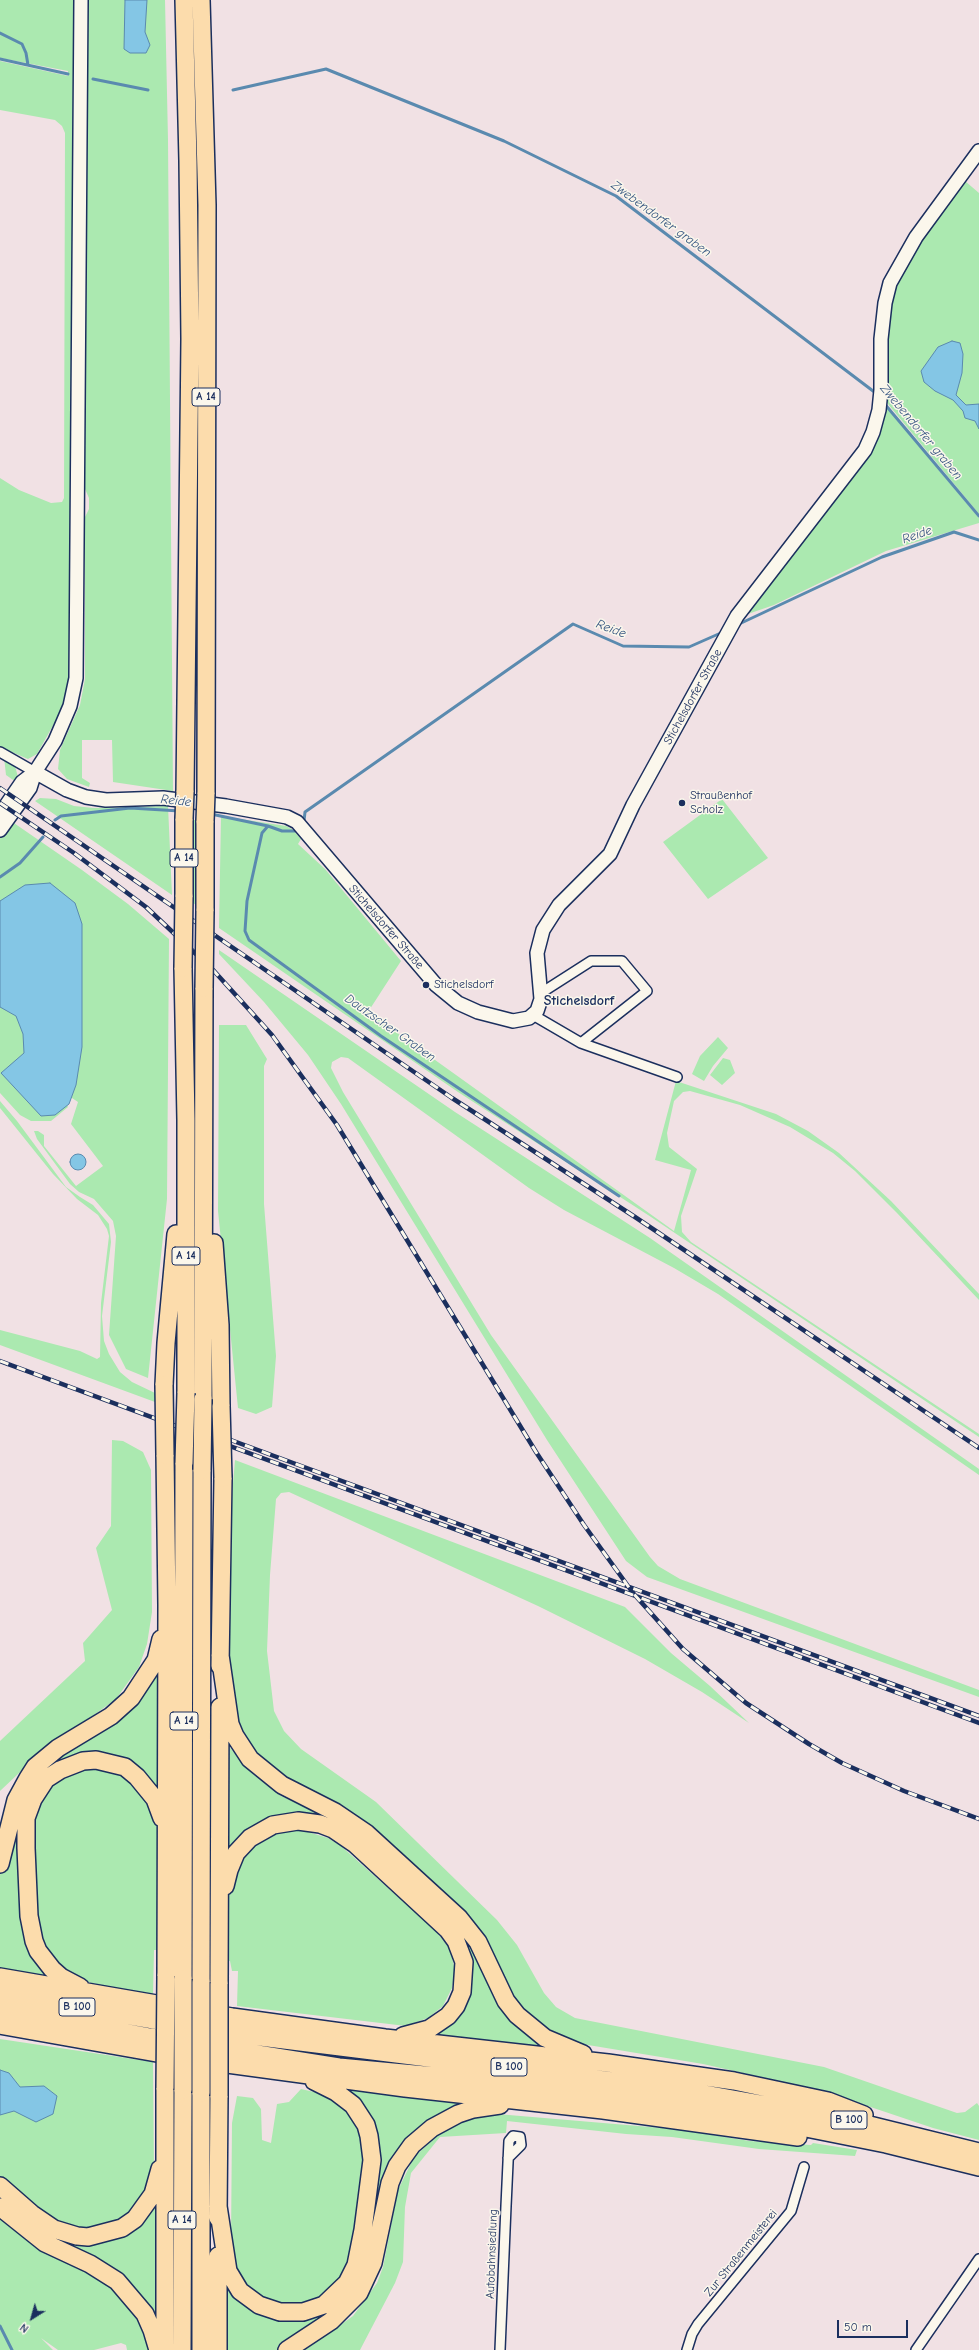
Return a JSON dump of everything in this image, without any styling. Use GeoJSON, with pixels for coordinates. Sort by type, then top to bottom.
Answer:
{"type":"FeatureCollection","features":[{"type":"Feature","properties":{"kind":"highway","name":"A 14"},"geometry":{"type":"LineString","coordinates":[[182,2350],[184,1463],[186,1393],[186,1120],[183,968],[190,331],[184,0]]}},
{"type":"Feature","properties":{"kind":"highway","name":"A 14"},"geometry":{"type":"LineString","coordinates":[[201,0],[207,206],[206,794],[202,1470],[201,2350]]}},
{"type":"Feature","properties":{"kind":"highway"},"geometry":{"type":"LineString","coordinates":[[165,2350],[167,1605],[164,1385],[166,1343],[186,1120]]}},
{"type":"Feature","properties":{"kind":"highway"},"geometry":{"type":"LineString","coordinates":[[204,1177],[213,1234],[219,1302],[223,1478],[220,1655],[218,2350]]}},
{"type":"Feature","properties":{"kind":"highway"},"geometry":{"type":"LineString","coordinates":[[0,1864],[16,1800],[35,1767],[58,1748],[111,1716],[131,1698],[156,1660],[160,1648],[167,1605]]}},
{"type":"Feature","properties":{"kind":"highway"},"geometry":{"type":"LineString","coordinates":[[220,1655],[230,1724],[235,1736],[250,1759],[282,1785],[351,1821],[430,1890],[458,1918],[478,1942],[506,2001],[528,2025],[553,2042],[608,2063]]}},
{"type":"Feature","properties":{"kind":"highway"},"geometry":{"type":"LineString","coordinates":[[128,2000],[71,1983],[52,1969],[38,1951],[34,1941],[29,1916],[26,1818],[33,1799],[46,1779],[83,1760],[96,1760],[125,1767],[147,1787],[160,1809],[166,1845]]}},
{"type":"Feature","properties":{"kind":"highway"},"geometry":{"type":"LineString","coordinates":[[219,1912],[228,1870],[236,1853],[250,1838],[266,1828],[285,1822],[308,1821],[333,1829],[355,1844],[448,1930],[456,1941],[464,1962],[462,1992],[456,2006],[448,2016],[429,2029],[385,2038]]}},
{"type":"Feature","properties":{"kind":"highway"},"geometry":{"type":"LineString","coordinates":[[0,1977],[232,2017],[385,2038],[608,2063],[734,2081],[828,2101],[916,2136]]}},
{"type":"Feature","properties":{"kind":"highway","name":"B 100"},"geometry":{"type":"LineString","coordinates":[[0,1994],[236,2034],[677,2088],[795,2109],[916,2136],[979,2152]]}},
{"type":"Feature","properties":{"kind":"highway","name":"B 100"},"geometry":{"type":"LineString","coordinates":[[0,2009],[150,2037],[339,2067],[511,2083],[676,2104],[756,2118],[886,2144],[979,2167]]}},
{"type":"Feature","properties":{"kind":"highway"},"geometry":{"type":"LineString","coordinates":[[0,2025],[152,2053],[297,2074],[532,2102],[845,2144],[886,2144]]}},
{"type":"Feature","properties":{"kind":"highway"},"geometry":{"type":"LineString","coordinates":[[0,2030],[42,2033]]}},
{"type":"Feature","properties":{"kind":"highway"},"geometry":{"type":"LineString","coordinates":[[218,2206],[228,2271],[240,2291],[259,2305],[280,2312],[303,2312],[324,2305],[347,2284],[356,2264],[363,2230],[372,2166],[369,2136],[360,2115],[344,2097],[297,2074]]}},
{"type":"Feature","properties":{"kind":"highway"},"geometry":{"type":"LineString","coordinates":[[287,2350],[331,2321],[359,2293],[373,2263],[390,2183],[397,2166],[412,2145],[445,2120],[468,2111],[532,2102]]}},
{"type":"Feature","properties":{"kind":"highway"},"geometry":{"type":"LineString","coordinates":[[0,2186],[44,2223],[64,2233],[88,2237],[122,2228],[135,2219],[153,2194],[158,2181],[166,2124]]}},
{"type":"Feature","properties":{"kind":"highway"},"geometry":{"type":"LineString","coordinates":[[0,2207],[45,2243],[90,2264],[117,2281],[145,2314],[158,2350]]}},
{"type":"Feature","properties":{"kind":"street"},"geometry":{"type":"LineString","coordinates":[[0,830],[30,788],[35,772],[64,722],[74,692],[78,662],[81,0]]}},
{"type":"Feature","properties":{"kind":"street","name":"Stichelsdorfer Straße"},"geometry":{"type":"LineString","coordinates":[[35,772],[67,790],[86,797],[106,800],[140,798],[171,799],[226,806],[287,817],[297,822],[436,985],[458,1003],[496,1018],[519,1021],[533,1015],[539,1005],[541,993],[537,953],[543,930],[559,905],[610,854],[633,804],[728,635],[734,621],[857,463],[873,432],[879,410],[881,390],[881,339],[885,303],[890,283],[916,237],[979,151]]}},
{"type":"Feature","properties":{"kind":"street"},"geometry":{"type":"LineString","coordinates":[[0,752],[35,772]]}},
{"type":"Feature","properties":{"kind":"street"},"geometry":{"type":"LineString","coordinates":[[0,814],[22,782],[35,772]]}},
{"type":"Feature","properties":{"kind":"street"},"geometry":{"type":"LineString","coordinates":[[541,993],[591,962],[622,961],[647,991],[581,1043]]}},
{"type":"Feature","properties":{"kind":"street"},"geometry":{"type":"LineString","coordinates":[[533,1015],[581,1043],[677,1077]]}},
{"type":"Feature","properties":{"kind":"street","name":"Autobahnsiedlung"},"geometry":{"type":"LineString","coordinates":[[500,2350],[508,2158]]}},
{"type":"Feature","properties":{"kind":"street","name":"Zur Straßenmeisterei"},"geometry":{"type":"LineString","coordinates":[[687,2350],[692,2334],[698,2324],[791,2211],[804,2167]]}},
{"type":"Feature","properties":{"kind":"street"},"geometry":{"type":"LineString","coordinates":[[916,2350],[979,2259]]}},
{"type":"Feature","properties":{"kind":"green space"},"geometry":{"type":"Polygon","coordinates":[[[0,0],[165,0],[168,140],[173,791],[113,782],[112,740],[82,740],[82,778],[90,783],[89,787],[67,779],[58,769],[60,750],[80,705],[85,679],[85,517],[89,509],[89,498],[85,489],[85,118],[74,72],[71,667],[68,688],[60,713],[37,754],[28,759],[0,747],[0,478],[19,490],[51,503],[62,502],[64,498],[65,133],[62,126],[55,120],[0,110],[0,61],[68,76],[68,71],[0,58],[0,0]]]}},
{"type":"Feature","properties":{"kind":"green space"},"geometry":{"type":"Polygon","coordinates":[[[965,181],[979,193],[979,514],[883,398],[885,338],[890,304],[903,266],[965,181]]]}},
{"type":"Feature","properties":{"kind":"green space"},"geometry":{"type":"Polygon","coordinates":[[[882,402],[979,518],[979,523],[886,551],[774,605],[745,615],[844,484],[882,402]]]}},
{"type":"Feature","properties":{"kind":"green space"},"geometry":{"type":"Polygon","coordinates":[[[4,757],[15,766],[18,777],[16,782],[6,775],[4,757]]]}},
{"type":"Feature","properties":{"kind":"green space"},"geometry":{"type":"Polygon","coordinates":[[[40,798],[56,799],[74,806],[94,808],[168,806],[172,895],[35,801],[40,798]]]}},
{"type":"Feature","properties":{"kind":"green space"},"geometry":{"type":"Polygon","coordinates":[[[722,799],[768,858],[708,899],[663,842],[722,799]]]}},
{"type":"Feature","properties":{"kind":"green space"},"geometry":{"type":"Polygon","coordinates":[[[221,816],[286,826],[292,829],[301,839],[298,844],[325,869],[401,961],[368,1012],[674,1231],[691,1170],[655,1160],[676,1081],[776,1114],[808,1131],[839,1153],[891,1201],[979,1294],[979,1300],[897,1213],[855,1171],[833,1153],[790,1127],[740,1105],[690,1091],[683,1092],[674,1101],[667,1133],[669,1147],[697,1169],[681,1216],[682,1232],[691,1242],[979,1434],[979,1437],[648,1215],[458,1092],[219,928],[221,816]]]}},
{"type":"Feature","properties":{"kind":"green space"},"geometry":{"type":"Polygon","coordinates":[[[190,820],[197,820],[196,905],[190,901],[190,820]]]}},
{"type":"Feature","properties":{"kind":"green space"},"geometry":{"type":"Polygon","coordinates":[[[11,821],[128,904],[169,939],[167,1199],[148,1378],[126,1369],[109,1335],[116,1236],[113,1221],[94,1199],[79,1192],[70,1184],[37,1139],[34,1131],[38,1131],[44,1135],[44,1146],[76,1186],[103,1166],[71,1124],[78,1102],[69,1096],[0,904],[0,835],[11,821]]]}},
{"type":"Feature","properties":{"kind":"green space"},"geometry":{"type":"Polygon","coordinates":[[[219,950],[455,1112],[650,1238],[979,1469],[979,1475],[718,1294],[674,1268],[564,1210],[529,1188],[348,1058],[341,1057],[332,1062],[331,1068],[343,1092],[491,1335],[650,1557],[658,1566],[680,1579],[979,1690],[979,1697],[647,1577],[626,1561],[547,1440],[341,1104],[308,1055],[264,1002],[219,954],[219,950]]]}},
{"type":"Feature","properties":{"kind":"green space"},"geometry":{"type":"Polygon","coordinates":[[[0,1005],[9,1009],[20,1018],[68,1107],[51,1121],[31,1121],[20,1115],[0,1093],[0,1005]]]}},
{"type":"Feature","properties":{"kind":"green space"},"geometry":{"type":"Polygon","coordinates":[[[219,1025],[246,1025],[267,1059],[264,1066],[264,1204],[276,1356],[272,1407],[256,1414],[238,1408],[218,1211],[219,1025]]]}},
{"type":"Feature","properties":{"kind":"green space"},"geometry":{"type":"Polygon","coordinates":[[[718,1037],[728,1048],[713,1066],[704,1081],[692,1074],[700,1056],[718,1037]]]}},
{"type":"Feature","properties":{"kind":"green space"},"geometry":{"type":"Polygon","coordinates":[[[723,1058],[730,1060],[735,1073],[722,1085],[710,1075],[723,1058]]]}},
{"type":"Feature","properties":{"kind":"green space"},"geometry":{"type":"Polygon","coordinates":[[[0,1101],[17,1121],[66,1187],[93,1205],[109,1224],[111,1242],[102,1316],[104,1341],[109,1354],[120,1372],[132,1382],[155,1393],[155,1402],[0,1345],[0,1330],[80,1351],[97,1359],[100,1357],[101,1303],[109,1236],[107,1229],[98,1215],[77,1199],[53,1174],[0,1108],[0,1101]]]}},
{"type":"Feature","properties":{"kind":"green space"},"geometry":{"type":"Polygon","coordinates":[[[112,1440],[123,1441],[143,1452],[151,1470],[152,1612],[147,1644],[139,1667],[116,1699],[36,1757],[0,1791],[0,1741],[85,1661],[83,1643],[112,1610],[96,1548],[111,1526],[112,1440]]]}},
{"type":"Feature","properties":{"kind":"green space"},"geometry":{"type":"Polygon","coordinates":[[[235,1460],[625,1607],[671,1653],[710,1686],[749,1723],[702,1692],[645,1659],[538,1606],[289,1492],[281,1493],[276,1499],[270,1575],[267,1651],[274,1711],[284,1731],[301,1749],[376,1802],[497,1920],[517,1945],[544,1993],[556,2007],[575,2018],[824,2067],[957,2113],[965,2112],[977,2103],[979,2106],[979,2140],[933,2128],[823,2091],[703,2064],[576,2043],[552,2034],[519,2007],[485,1947],[312,1795],[252,1755],[228,1701],[226,1503],[232,1496],[235,1460]]]}},
{"type":"Feature","properties":{"kind":"green space"},"geometry":{"type":"Polygon","coordinates":[[[161,1658],[161,1793],[109,1759],[38,1784],[23,1903],[54,1978],[0,1973],[0,1875],[29,1784],[80,1738],[161,1658]]]}},
{"type":"Feature","properties":{"kind":"green space"},"geometry":{"type":"Polygon","coordinates":[[[225,1742],[254,1775],[281,1796],[329,1816],[439,1907],[556,2049],[420,2038],[438,2028],[467,1959],[363,1847],[300,1816],[228,1861],[225,1742]]]}},
{"type":"Feature","properties":{"kind":"green space"},"geometry":{"type":"Polygon","coordinates":[[[108,1766],[139,1785],[157,1822],[158,1950],[154,1950],[153,1997],[75,1979],[50,1960],[35,1921],[32,1826],[45,1789],[80,1768],[108,1766]]]}},
{"type":"Feature","properties":{"kind":"green space"},"geometry":{"type":"Polygon","coordinates":[[[298,1829],[328,1838],[341,1846],[435,1930],[450,1949],[455,1970],[452,1988],[443,2006],[428,2018],[406,2026],[237,2006],[238,1971],[232,1971],[230,1961],[226,1961],[226,1906],[228,1883],[233,1868],[260,1835],[298,1829]]]}},
{"type":"Feature","properties":{"kind":"green space"},"geometry":{"type":"Polygon","coordinates":[[[0,2039],[153,2062],[154,2170],[147,2195],[126,2220],[102,2233],[56,2225],[0,2179],[0,2039]]]}},
{"type":"Feature","properties":{"kind":"green space"},"geometry":{"type":"Polygon","coordinates":[[[336,2087],[471,2101],[417,2131],[369,2256],[349,2298],[279,2350],[223,2350],[224,2271],[271,2315],[341,2296],[376,2148],[336,2087]]]}},
{"type":"Feature","properties":{"kind":"green space"},"geometry":{"type":"Polygon","coordinates":[[[301,2089],[323,2094],[338,2103],[352,2117],[361,2138],[363,2155],[351,2251],[346,2268],[333,2289],[312,2303],[287,2305],[266,2300],[249,2287],[237,2269],[231,2240],[232,2123],[237,2096],[253,2098],[261,2109],[262,2140],[271,2143],[277,2104],[289,2102],[301,2089]]]}},
{"type":"Feature","properties":{"kind":"green space"},"geometry":{"type":"Polygon","coordinates":[[[189,2091],[195,2092],[194,2350],[188,2350],[189,2091]]]}},
{"type":"Feature","properties":{"kind":"green space"},"geometry":{"type":"Polygon","coordinates":[[[497,2114],[674,2129],[750,2141],[811,2145],[813,2143],[857,2150],[855,2156],[759,2149],[672,2137],[626,2134],[507,2121],[506,2133],[440,2137],[411,2173],[405,2207],[403,2262],[395,2283],[360,2350],[305,2350],[353,2316],[377,2283],[383,2267],[398,2190],[414,2157],[440,2133],[456,2123],[476,2117],[497,2114]]]}},
{"type":"Feature","properties":{"kind":"green space"},"geometry":{"type":"Polygon","coordinates":[[[0,2193],[91,2241],[160,2197],[159,2325],[154,2317],[0,2200],[0,2193]]]}},
{"type":"Feature","properties":{"kind":"green space"},"geometry":{"type":"Polygon","coordinates":[[[0,2214],[92,2271],[131,2302],[154,2350],[127,2350],[126,2345],[121,2343],[94,2350],[58,2350],[41,2338],[53,2350],[0,2350],[0,2214]]]}},
{"type":"Feature","properties":{"kind":"water"},"geometry":{"type":"Polygon","coordinates":[[[125,0],[147,0],[145,32],[150,45],[146,53],[130,53],[124,49],[125,0]]]}},
{"type":"Feature","properties":{"kind":"water"},"geometry":{"type":"Polygon","coordinates":[[[952,341],[960,343],[963,354],[962,373],[956,395],[966,405],[979,404],[979,429],[975,421],[965,418],[963,411],[953,400],[935,391],[924,382],[921,371],[938,347],[952,341]]]}},
{"type":"Feature","properties":{"kind":"water"},"geometry":{"type":"Polygon","coordinates":[[[50,883],[75,903],[82,924],[82,1047],[76,1085],[69,1104],[55,1115],[41,1116],[1,1073],[24,1053],[23,1034],[16,1016],[0,1007],[0,901],[25,885],[50,883]]]}},
{"type":"Feature","properties":{"kind":"water"},"geometry":{"type":"Polygon","coordinates":[[[75,1154],[81,1154],[86,1159],[84,1168],[81,1170],[75,1170],[70,1165],[70,1159],[75,1154]]]}},
{"type":"Feature","properties":{"kind":"water"},"geometry":{"type":"Polygon","coordinates":[[[0,2070],[9,2073],[20,2087],[44,2086],[57,2096],[53,2114],[36,2122],[14,2111],[0,2115],[0,2070]]]}},
{"type":"Feature","properties":{"kind":"waterway"},"geometry":{"type":"LineString","coordinates":[[0,33],[22,44],[26,53],[28,65]]}},
{"type":"Feature","properties":{"kind":"waterway","name":"Zwebendorfer graben"},"geometry":{"type":"LineString","coordinates":[[0,59],[68,74]]}},
{"type":"Feature","properties":{"kind":"waterway","name":"Zwebendorfer graben"},"geometry":{"type":"LineString","coordinates":[[233,90],[326,69],[504,141],[616,196],[877,394]]}},
{"type":"Feature","properties":{"kind":"waterway"},"geometry":{"type":"LineString","coordinates":[[93,79],[148,90]]}},
{"type":"Feature","properties":{"kind":"waterway","name":"Zwebendorfer graben"},"geometry":{"type":"LineString","coordinates":[[883,402],[979,516]]}},
{"type":"Feature","properties":{"kind":"waterway","name":"Reide"},"geometry":{"type":"LineString","coordinates":[[737,625],[882,557],[954,532],[979,540]]}},
{"type":"Feature","properties":{"kind":"waterway","name":"Reide"},"geometry":{"type":"LineString","coordinates":[[304,821],[305,812],[573,624],[623,646],[689,647],[723,632]]}},
{"type":"Feature","properties":{"kind":"waterway","name":"Reide"},"geometry":{"type":"LineString","coordinates":[[55,820],[61,816],[130,808],[180,811]]}},
{"type":"Feature","properties":{"kind":"waterway","name":"Reide"},"geometry":{"type":"LineString","coordinates":[[211,814],[268,826],[282,831],[295,831]]}},
{"type":"Feature","properties":{"kind":"waterway","name":"Dautzscher Graben"},"geometry":{"type":"LineString","coordinates":[[268,826],[262,833],[247,901],[245,931],[249,940],[381,1036],[619,1196]]}},
{"type":"Feature","properties":{"kind":"waterway","name":"Reide"},"geometry":{"type":"LineString","coordinates":[[0,877],[20,863],[43,837]]}},
{"type":"Feature","properties":{"kind":"waterway"},"geometry":{"type":"LineString","coordinates":[[0,2326],[12,2350]]}},
{"type":"Feature","properties":{"kind":"railway"},"geometry":{"type":"LineString","coordinates":[[0,788],[452,1098],[635,1217],[979,1448]]}},
{"type":"Feature","properties":{"kind":"railway"},"geometry":{"type":"LineString","coordinates":[[0,803],[74,853],[146,907],[214,971],[272,1035],[337,1125],[536,1452],[584,1525],[633,1593],[683,1649],[746,1703],[809,1744],[842,1763],[904,1791],[979,1819]]}},
{"type":"Feature","properties":{"kind":"railway"},"geometry":{"type":"LineString","coordinates":[[0,1361],[979,1723]]}},
{"type":"Feature","properties":{"kind":"railway"},"geometry":{"type":"LineString","coordinates":[[228,1439],[979,1716]]}},
{"type":"Feature","properties":{"kind":"place","name":"Straußenhof Scholz"},"geometry":{"type":"Point","coordinates":[682,803]}},
{"type":"Feature","properties":{"kind":"place","name":"Stichelsdorf"},"geometry":{"type":"Point","coordinates":[426,985]}},
{"type":"Feature","properties":{"kind":"district","name":"Stichelsdorf"},"geometry":{"type":"Point","coordinates":[579,1001]}}]}
